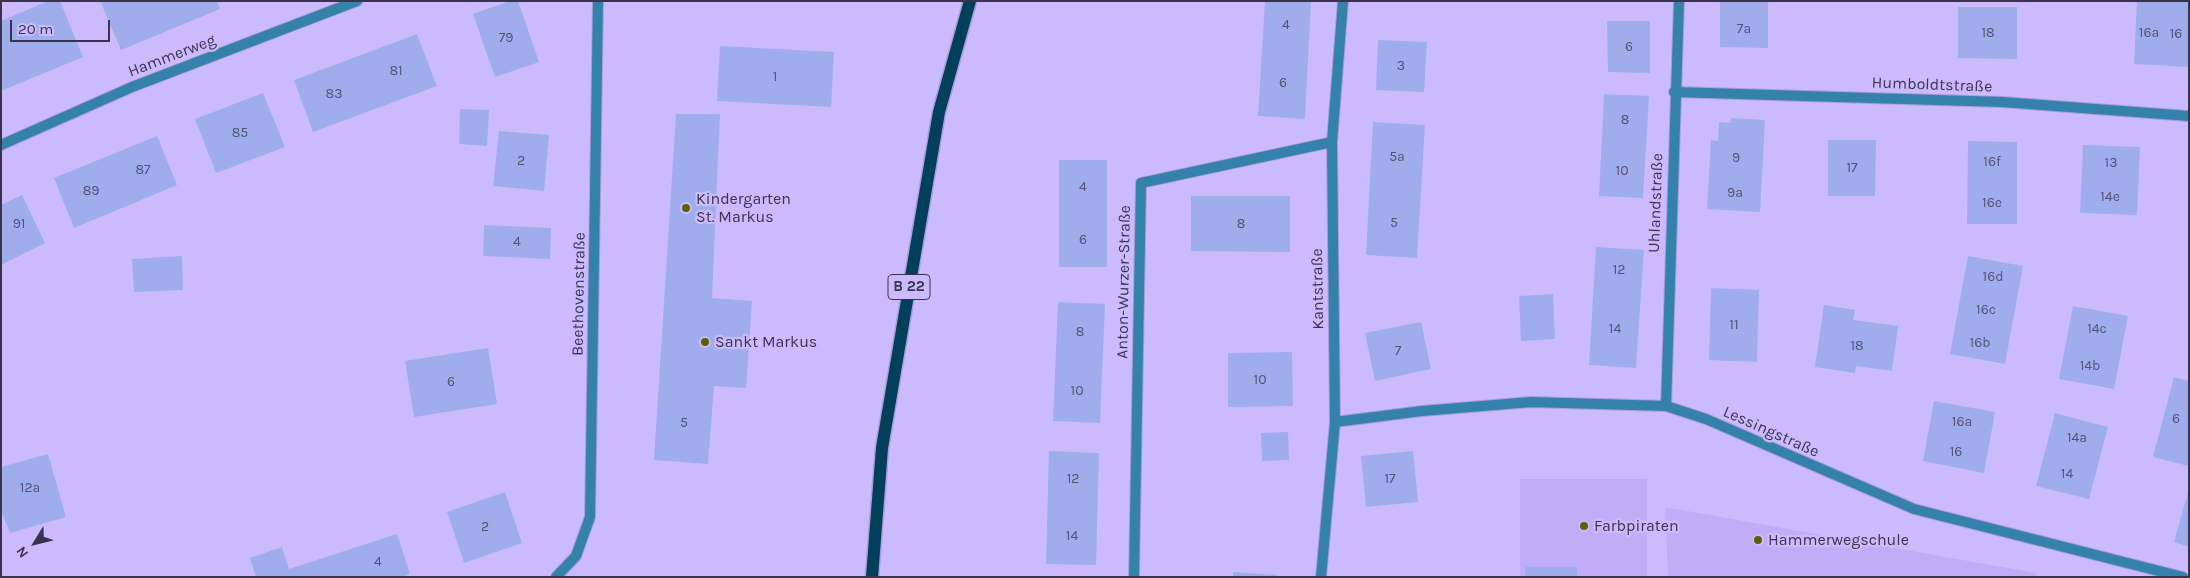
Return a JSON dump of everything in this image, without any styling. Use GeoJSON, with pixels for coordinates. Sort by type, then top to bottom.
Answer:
{"type":"FeatureCollection","features":[{"type":"Feature","properties":{"kind":"main road","name":"B 22"},"geometry":{"type":"LineString","coordinates":[[872,577],[882,448],[893,381],[939,112],[970,1]]}},
{"type":"Feature","properties":{"kind":"street","name":"Hammerweg"},"geometry":{"type":"LineString","coordinates":[[1,145],[132,87],[357,1]]}},
{"type":"Feature","properties":{"kind":"street","name":"Beethovenstraße"},"geometry":{"type":"LineString","coordinates":[[556,577],[576,556],[590,517],[598,1]]}},
{"type":"Feature","properties":{"kind":"street","name":"Kantstraße"},"geometry":{"type":"LineString","coordinates":[[1321,577],[1335,422],[1332,142],[1343,1]]}},
{"type":"Feature","properties":{"kind":"street","name":"Uhlandstraße"},"geometry":{"type":"LineString","coordinates":[[1666,406],[1674,92],[1679,1]]}},
{"type":"Feature","properties":{"kind":"street","name":"Humboldtstraße"},"geometry":{"type":"LineString","coordinates":[[1674,92],[2002,102],[2189,116]]}},
{"type":"Feature","properties":{"kind":"street","name":"Anton-Wurzer-Straße"},"geometry":{"type":"LineString","coordinates":[[1134,577],[1141,183],[1332,142]]}},
{"type":"Feature","properties":{"kind":"street","name":"Lessingstraße"},"geometry":{"type":"LineString","coordinates":[[1335,422],[1422,411],[1531,402],[1666,406],[1706,419],[1914,509],[2183,577]]}},
{"type":"Feature","properties":{"kind":"shaded area","name":"Farbpiraten"},"geometry":{"type":"Polygon","coordinates":[[[1520,479],[1647,479],[1647,577],[1520,577],[1520,479]]]}},
{"type":"Feature","properties":{"kind":"shaded area","name":"Hammerwegschule"},"geometry":{"type":"Polygon","coordinates":[[[1665,507],[2036,573],[2035,577],[1668,577],[1665,507]]]}},
{"type":"Feature","properties":{"kind":"building"},"geometry":{"type":"Polygon","coordinates":[[[48,1],[60,1],[83,57],[1,91],[1,21],[48,1]]]}},
{"type":"Feature","properties":{"kind":"building"},"geometry":{"type":"Polygon","coordinates":[[[104,1],[217,1],[220,9],[121,50],[101,3],[104,1]]]}},
{"type":"Feature","properties":{"kind":"building"},"geometry":{"type":"Polygon","coordinates":[[[510,1],[518,1],[539,62],[495,77],[473,14],[510,1]]]}},
{"type":"Feature","properties":{"kind":"building"},"geometry":{"type":"Polygon","coordinates":[[[1265,1],[1311,1],[1305,119],[1258,116],[1265,1]]]}},
{"type":"Feature","properties":{"kind":"building"},"geometry":{"type":"Polygon","coordinates":[[[1720,1],[1768,1],[1768,48],[1720,47],[1720,1]]]}},
{"type":"Feature","properties":{"kind":"building"},"geometry":{"type":"Polygon","coordinates":[[[2137,1],[2189,2],[2189,67],[2134,64],[2137,1]]]}},
{"type":"Feature","properties":{"kind":"building"},"geometry":{"type":"Polygon","coordinates":[[[1958,7],[2017,7],[2017,59],[1958,58],[1958,7]]]}},
{"type":"Feature","properties":{"kind":"building"},"geometry":{"type":"Polygon","coordinates":[[[1607,21],[1650,21],[1650,73],[1608,72],[1607,21]]]}},
{"type":"Feature","properties":{"kind":"building"},"geometry":{"type":"Polygon","coordinates":[[[417,34],[437,86],[313,132],[294,80],[417,34]]]}},
{"type":"Feature","properties":{"kind":"building"},"geometry":{"type":"Polygon","coordinates":[[[1378,40],[1427,42],[1424,92],[1376,90],[1378,40]]]}},
{"type":"Feature","properties":{"kind":"building"},"geometry":{"type":"Polygon","coordinates":[[[720,46],[834,52],[831,107],[717,101],[720,46]]]}},
{"type":"Feature","properties":{"kind":"building"},"geometry":{"type":"Polygon","coordinates":[[[263,93],[285,147],[216,173],[195,119],[263,93]]]}},
{"type":"Feature","properties":{"kind":"building"},"geometry":{"type":"Polygon","coordinates":[[[1604,94],[1649,96],[1643,198],[1599,196],[1604,94]]]}},
{"type":"Feature","properties":{"kind":"building"},"geometry":{"type":"Polygon","coordinates":[[[460,109],[489,110],[487,146],[459,144],[460,109]]]}},
{"type":"Feature","properties":{"kind":"building"},"geometry":{"type":"Polygon","coordinates":[[[676,114],[720,114],[712,298],[752,301],[746,388],[714,386],[708,464],[654,460],[676,114]]]}},
{"type":"Feature","properties":{"kind":"building"},"geometry":{"type":"Polygon","coordinates":[[[1731,118],[1765,120],[1760,212],[1707,209],[1711,140],[1718,141],[1719,122],[1731,123],[1731,118]]]}},
{"type":"Feature","properties":{"kind":"building"},"geometry":{"type":"Polygon","coordinates":[[[1373,122],[1425,125],[1417,258],[1366,255],[1373,122]]]}},
{"type":"Feature","properties":{"kind":"building"},"geometry":{"type":"Polygon","coordinates":[[[499,131],[549,135],[544,191],[493,186],[499,131]]]}},
{"type":"Feature","properties":{"kind":"building"},"geometry":{"type":"Polygon","coordinates":[[[157,136],[177,185],[74,228],[54,178],[157,136]]]}},
{"type":"Feature","properties":{"kind":"building"},"geometry":{"type":"Polygon","coordinates":[[[1828,140],[1876,140],[1875,196],[1828,196],[1828,140]]]}},
{"type":"Feature","properties":{"kind":"building"},"geometry":{"type":"Polygon","coordinates":[[[1968,141],[2017,142],[2017,224],[1967,224],[1968,141]]]}},
{"type":"Feature","properties":{"kind":"building"},"geometry":{"type":"Polygon","coordinates":[[[2083,145],[2140,147],[2137,215],[2080,213],[2083,145]]]}},
{"type":"Feature","properties":{"kind":"building"},"geometry":{"type":"Polygon","coordinates":[[[1059,160],[1107,160],[1107,267],[1059,267],[1059,160]]]}},
{"type":"Feature","properties":{"kind":"building"},"geometry":{"type":"Polygon","coordinates":[[[22,195],[45,243],[1,265],[1,205],[22,195]]]}},
{"type":"Feature","properties":{"kind":"building"},"geometry":{"type":"Polygon","coordinates":[[[1191,196],[1290,196],[1290,252],[1191,251],[1191,196]]]}},
{"type":"Feature","properties":{"kind":"building"},"geometry":{"type":"Polygon","coordinates":[[[484,225],[551,228],[550,259],[483,256],[484,225]]]}},
{"type":"Feature","properties":{"kind":"building"},"geometry":{"type":"Polygon","coordinates":[[[1596,247],[1644,250],[1636,368],[1589,365],[1596,247]]]}},
{"type":"Feature","properties":{"kind":"building"},"geometry":{"type":"Polygon","coordinates":[[[182,256],[183,290],[134,292],[132,259],[182,256]]]}},
{"type":"Feature","properties":{"kind":"building"},"geometry":{"type":"Polygon","coordinates":[[[1968,256],[2023,266],[2005,364],[1950,354],[1968,256]]]}},
{"type":"Feature","properties":{"kind":"building"},"geometry":{"type":"Polygon","coordinates":[[[1711,288],[1759,290],[1757,362],[1709,360],[1711,288]]]}},
{"type":"Feature","properties":{"kind":"building"},"geometry":{"type":"Polygon","coordinates":[[[1553,294],[1555,339],[1521,341],[1519,296],[1553,294]]]}},
{"type":"Feature","properties":{"kind":"building"},"geometry":{"type":"Polygon","coordinates":[[[1058,302],[1105,304],[1100,423],[1053,421],[1058,302]]]}},
{"type":"Feature","properties":{"kind":"building"},"geometry":{"type":"Polygon","coordinates":[[[1824,305],[1855,310],[1853,320],[1898,326],[1892,371],[1856,366],[1855,373],[1815,367],[1824,305]]]}},
{"type":"Feature","properties":{"kind":"building"},"geometry":{"type":"Polygon","coordinates":[[[2073,306],[2128,316],[2114,389],[2059,379],[2073,306]]]}},
{"type":"Feature","properties":{"kind":"building"},"geometry":{"type":"Polygon","coordinates":[[[1421,322],[1431,369],[1375,381],[1365,333],[1421,322]]]}},
{"type":"Feature","properties":{"kind":"building"},"geometry":{"type":"Polygon","coordinates":[[[488,348],[497,404],[414,417],[405,361],[488,348]]]}},
{"type":"Feature","properties":{"kind":"building"},"geometry":{"type":"Polygon","coordinates":[[[1292,352],[1293,406],[1228,407],[1228,353],[1292,352]]]}},
{"type":"Feature","properties":{"kind":"building"},"geometry":{"type":"Polygon","coordinates":[[[2174,377],[2189,381],[2189,466],[2153,457],[2174,377]]]}},
{"type":"Feature","properties":{"kind":"building"},"geometry":{"type":"Polygon","coordinates":[[[1934,401],[1995,412],[1984,473],[1923,461],[1934,401]]]}},
{"type":"Feature","properties":{"kind":"building"},"geometry":{"type":"Polygon","coordinates":[[[2055,413],[2108,427],[2089,499],[2036,486],[2055,413]]]}},
{"type":"Feature","properties":{"kind":"building"},"geometry":{"type":"Polygon","coordinates":[[[1288,432],[1289,460],[1262,461],[1261,433],[1288,432]]]}},
{"type":"Feature","properties":{"kind":"building"},"geometry":{"type":"Polygon","coordinates":[[[1049,451],[1099,453],[1096,565],[1046,564],[1049,451]]]}},
{"type":"Feature","properties":{"kind":"building"},"geometry":{"type":"Polygon","coordinates":[[[1413,451],[1418,502],[1366,507],[1361,456],[1413,451]]]}},
{"type":"Feature","properties":{"kind":"building"},"geometry":{"type":"Polygon","coordinates":[[[48,454],[66,517],[10,533],[1,510],[1,467],[48,454]]]}},
{"type":"Feature","properties":{"kind":"building"},"geometry":{"type":"Polygon","coordinates":[[[505,492],[522,543],[464,563],[447,512],[505,492]]]}},
{"type":"Feature","properties":{"kind":"building"},"geometry":{"type":"Polygon","coordinates":[[[2189,493],[2189,547],[2174,542],[2189,493]]]}},
{"type":"Feature","properties":{"kind":"building"},"geometry":{"type":"Polygon","coordinates":[[[397,534],[410,574],[402,577],[256,577],[250,558],[282,547],[289,569],[397,534]]]}},
{"type":"Feature","properties":{"kind":"building"},"geometry":{"type":"Polygon","coordinates":[[[1525,567],[1577,567],[1577,577],[1525,577],[1525,567]]]}},
{"type":"Feature","properties":{"kind":"building"},"geometry":{"type":"Polygon","coordinates":[[[1233,572],[1277,575],[1277,577],[1233,577],[1233,572]]]}},
{"type":"Feature","properties":{"kind":"place","name":"Kindergarten St. Markus"},"geometry":{"type":"Point","coordinates":[686,208]}},
{"type":"Feature","properties":{"kind":"place","name":"Sankt Markus"},"geometry":{"type":"Point","coordinates":[705,342]}},
{"type":"Feature","properties":{"kind":"place","name":"Farbpiraten"},"geometry":{"type":"Point","coordinates":[1584,526]}},
{"type":"Feature","properties":{"kind":"place","name":"Hammerwegschule"},"geometry":{"type":"Point","coordinates":[1758,540]}}]}
